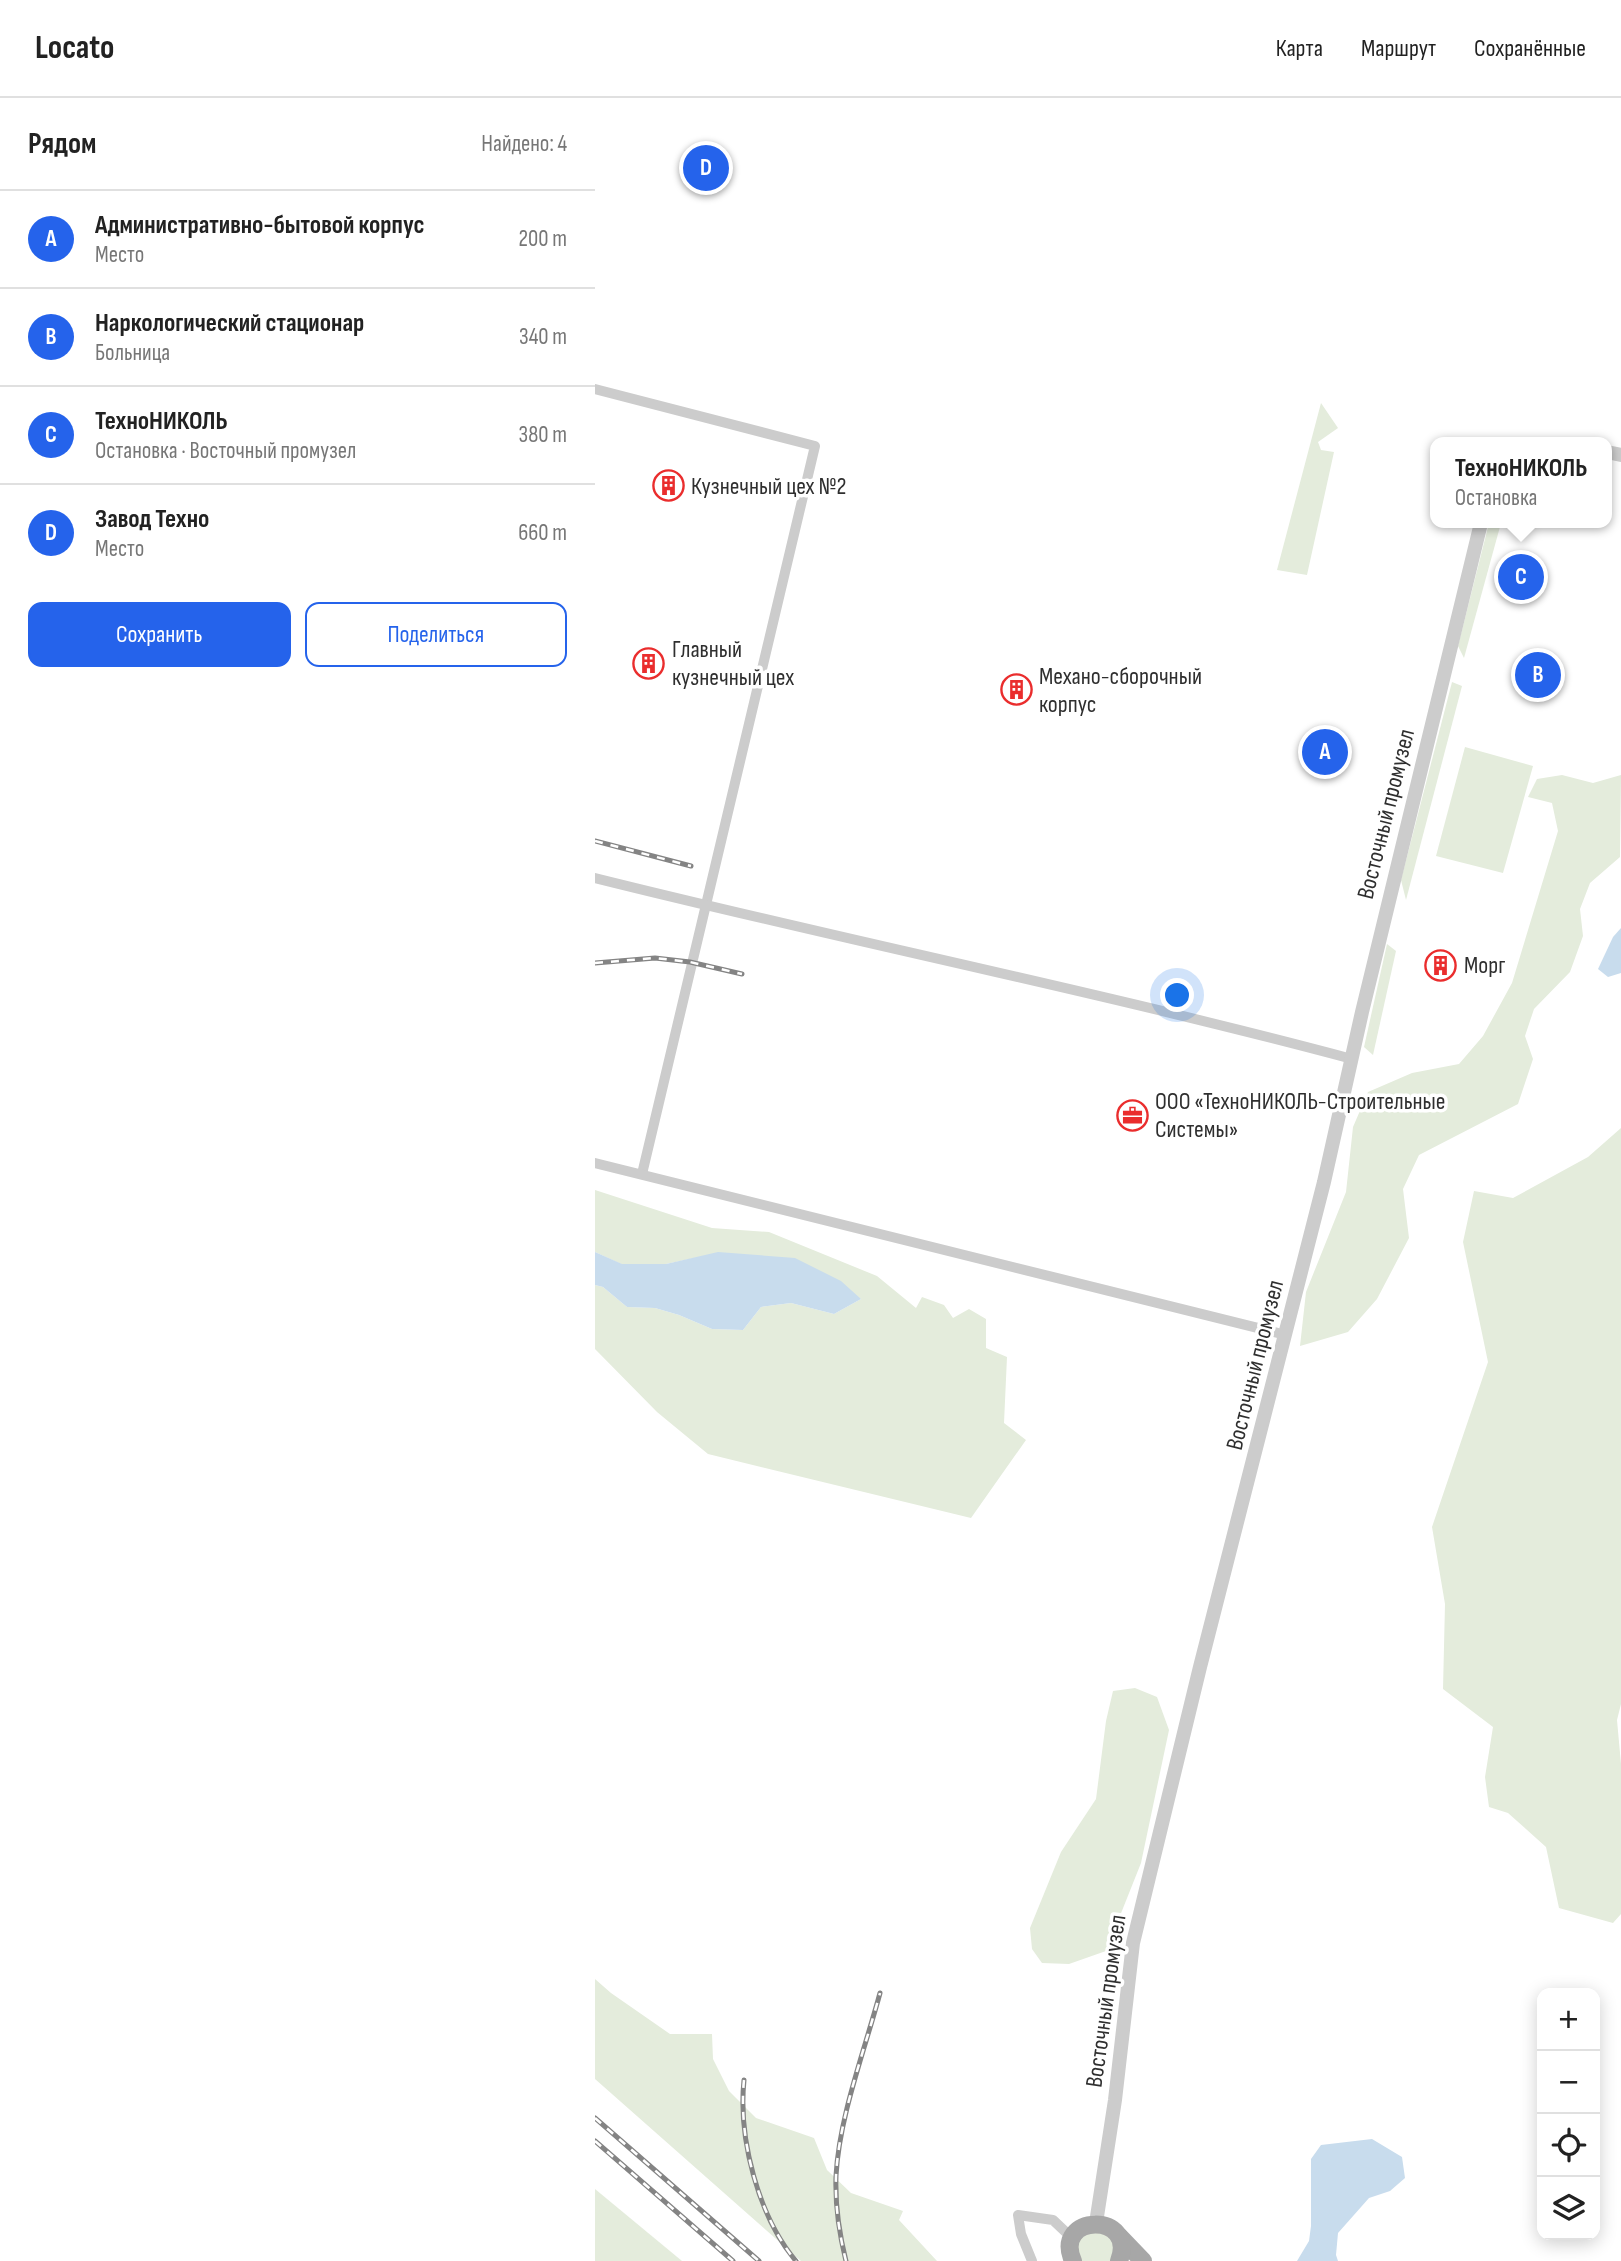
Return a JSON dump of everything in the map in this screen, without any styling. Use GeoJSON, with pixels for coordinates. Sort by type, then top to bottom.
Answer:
{"type":"FeatureCollection","features":[{"type":"Feature","properties":{"kind":"main road"},"geometry":{"type":"LineString","coordinates":[[1072,2260],[1072,2238],[1080,2228],[1096,2223],[1104,2224],[1115,2231],[1143,2261]]}},
{"type":"Feature","properties":{"kind":"main road"},"geometry":{"type":"LineString","coordinates":[[1115,2231],[1122,2246],[1121,2261],[1134,2261]]}},
{"type":"Feature","properties":{"kind":"street"},"geometry":{"type":"LineString","coordinates":[[595,389],[815,446],[642,1174]]}},
{"type":"Feature","properties":{"kind":"street","name":"Восточный промузел"},"geometry":{"type":"LineString","coordinates":[[1096,2223],[1115,2100],[1133,1943],[1200,1667],[1324,1182],[1480,528]]}},
{"type":"Feature","properties":{"kind":"street"},"geometry":{"type":"LineString","coordinates":[[595,878],[1240,1029],[1352,1059]]}},
{"type":"Feature","properties":{"kind":"street"},"geometry":{"type":"LineString","coordinates":[[595,1163],[1286,1335]]}},
{"type":"Feature","properties":{"kind":"street"},"geometry":{"type":"LineString","coordinates":[[1031,2261],[1021,2234],[1018,2215],[1053,2220],[1072,2238]]}},
{"type":"Feature","properties":{"kind":"green space"},"geometry":{"type":"Polygon","coordinates":[[[1321,403],[1338,428],[1318,442],[1321,450],[1334,452],[1307,575],[1277,570],[1321,403]]]}},
{"type":"Feature","properties":{"kind":"green space"},"geometry":{"type":"Polygon","coordinates":[[[1488,528],[1500,528],[1464,658],[1458,646],[1488,528]]]}},
{"type":"Feature","properties":{"kind":"green space"},"geometry":{"type":"Polygon","coordinates":[[[1452,682],[1462,686],[1406,900],[1401,880],[1452,682]]]}},
{"type":"Feature","properties":{"kind":"green space"},"geometry":{"type":"Polygon","coordinates":[[[1465,747],[1533,766],[1503,873],[1436,856],[1465,747]]]}},
{"type":"Feature","properties":{"kind":"green space"},"geometry":{"type":"Polygon","coordinates":[[[1562,775],[1593,783],[1621,775],[1620,857],[1590,883],[1580,909],[1583,936],[1570,972],[1534,1009],[1525,1036],[1533,1059],[1518,1104],[1419,1155],[1403,1189],[1409,1238],[1377,1299],[1348,1332],[1300,1346],[1306,1292],[1346,1192],[1353,1127],[1368,1092],[1412,1073],[1459,1064],[1483,1036],[1512,983],[1558,831],[1552,803],[1528,797],[1537,779],[1562,775]]]}},
{"type":"Feature","properties":{"kind":"green space"},"geometry":{"type":"Polygon","coordinates":[[[1387,944],[1396,951],[1373,1055],[1364,1047],[1387,944]]]}},
{"type":"Feature","properties":{"kind":"green space"},"geometry":{"type":"Polygon","coordinates":[[[1621,1128],[1621,1704],[1617,1720],[1621,1764],[1621,1914],[1613,1923],[1559,1908],[1546,1847],[1508,1813],[1489,1807],[1485,1777],[1493,1727],[1443,1689],[1445,1604],[1432,1527],[1488,1362],[1463,1242],[1474,1191],[1513,1198],[1588,1157],[1621,1128]]]}},
{"type":"Feature","properties":{"kind":"green space"},"geometry":{"type":"Polygon","coordinates":[[[595,1190],[712,1228],[769,1232],[877,1276],[916,1308],[922,1297],[944,1305],[953,1318],[969,1309],[986,1319],[986,1348],[1007,1357],[1004,1423],[1026,1440],[971,1518],[708,1454],[657,1412],[595,1349],[595,1285],[603,1287],[627,1307],[655,1308],[712,1329],[743,1330],[761,1307],[791,1303],[834,1314],[861,1299],[739,1256],[718,1253],[666,1264],[621,1264],[595,1252],[595,1190]]]}},
{"type":"Feature","properties":{"kind":"green space"},"geometry":{"type":"Polygon","coordinates":[[[1135,1688],[1157,1697],[1169,1730],[1141,1863],[1106,1951],[1069,1964],[1042,1963],[1032,1949],[1030,1928],[1061,1852],[1096,1799],[1106,1721],[1113,1691],[1135,1688]]]}},
{"type":"Feature","properties":{"kind":"green space"},"geometry":{"type":"Polygon","coordinates":[[[595,1979],[670,2034],[712,2034],[713,2059],[729,2091],[756,2118],[814,2138],[827,2170],[851,2193],[903,2211],[899,2220],[937,2261],[801,2261],[595,2079],[595,1979]]]}},
{"type":"Feature","properties":{"kind":"green space"},"geometry":{"type":"Polygon","coordinates":[[[595,2189],[682,2261],[595,2261],[595,2189]]]}},
{"type":"Feature","properties":{"kind":"green space"},"geometry":{"type":"Polygon","coordinates":[[[1089,2228],[1115,2238],[1114,2261],[1078,2261],[1074,2245],[1089,2228]]]}},
{"type":"Feature","properties":{"kind":"water"},"geometry":{"type":"Polygon","coordinates":[[[1621,928],[1621,973],[1608,977],[1598,969],[1613,937],[1621,928]]]}},
{"type":"Feature","properties":{"kind":"water"},"geometry":{"type":"Polygon","coordinates":[[[595,1252],[622,1264],[666,1264],[718,1252],[795,1258],[841,1281],[861,1299],[834,1314],[791,1303],[761,1307],[743,1330],[712,1329],[655,1308],[627,1307],[603,1287],[595,1285],[595,1252]]]}},
{"type":"Feature","properties":{"kind":"water"},"geometry":{"type":"Polygon","coordinates":[[[1372,2139],[1402,2157],[1405,2178],[1390,2191],[1369,2198],[1338,2233],[1338,2261],[1297,2261],[1309,2241],[1311,2159],[1321,2145],[1372,2139]]]}},
{"type":"Feature","properties":{"kind":"railway"},"geometry":{"type":"LineString","coordinates":[[595,841],[691,866]]}},
{"type":"Feature","properties":{"kind":"railway"},"geometry":{"type":"LineString","coordinates":[[595,963],[655,958],[690,962],[742,974]]}},
{"type":"Feature","properties":{"kind":"railway"},"geometry":{"type":"LineString","coordinates":[[846,2261],[837,2208],[838,2153],[853,2083],[880,1993]]}},
{"type":"Feature","properties":{"kind":"railway"},"geometry":{"type":"LineString","coordinates":[[744,2080],[744,2126],[753,2175],[771,2222],[796,2261]]}},
{"type":"Feature","properties":{"kind":"railway"},"geometry":{"type":"LineString","coordinates":[[595,2118],[759,2261]]}},
{"type":"Feature","properties":{"kind":"railway"},"geometry":{"type":"LineString","coordinates":[[595,2141],[733,2261]]}},
{"type":"Feature","properties":{"kind":"place","name":"Завод Техно"},"geometry":{"type":"Point","coordinates":[706,168]}},
{"type":"Feature","properties":{"kind":"place","name":"Кузнечный цех №2"},"geometry":{"type":"Point","coordinates":[668,486]}},
{"type":"Feature","properties":{"kind":"place","name":"ТехноНИКОЛЬ"},"geometry":{"type":"Point","coordinates":[1521,577]}},
{"type":"Feature","properties":{"kind":"place","name":"Главный кузнечный цех"},"geometry":{"type":"Point","coordinates":[649,663]}},
{"type":"Feature","properties":{"kind":"place","name":"Наркологический стационар"},"geometry":{"type":"Point","coordinates":[1538,675]}},
{"type":"Feature","properties":{"kind":"place","name":"Механо-сборочный корпус"},"geometry":{"type":"Point","coordinates":[1016,690]}},
{"type":"Feature","properties":{"kind":"place","name":"Административно-бытовой корпус"},"geometry":{"type":"Point","coordinates":[1325,752]}},
{"type":"Feature","properties":{"kind":"place","name":"Морг"},"geometry":{"type":"Point","coordinates":[1441,965]}},
{"type":"Feature","properties":{"kind":"place","name":"ООО «ТехноНИКОЛЬ-Строительные Системы»"},"geometry":{"type":"Point","coordinates":[1132,1115]}}]}
